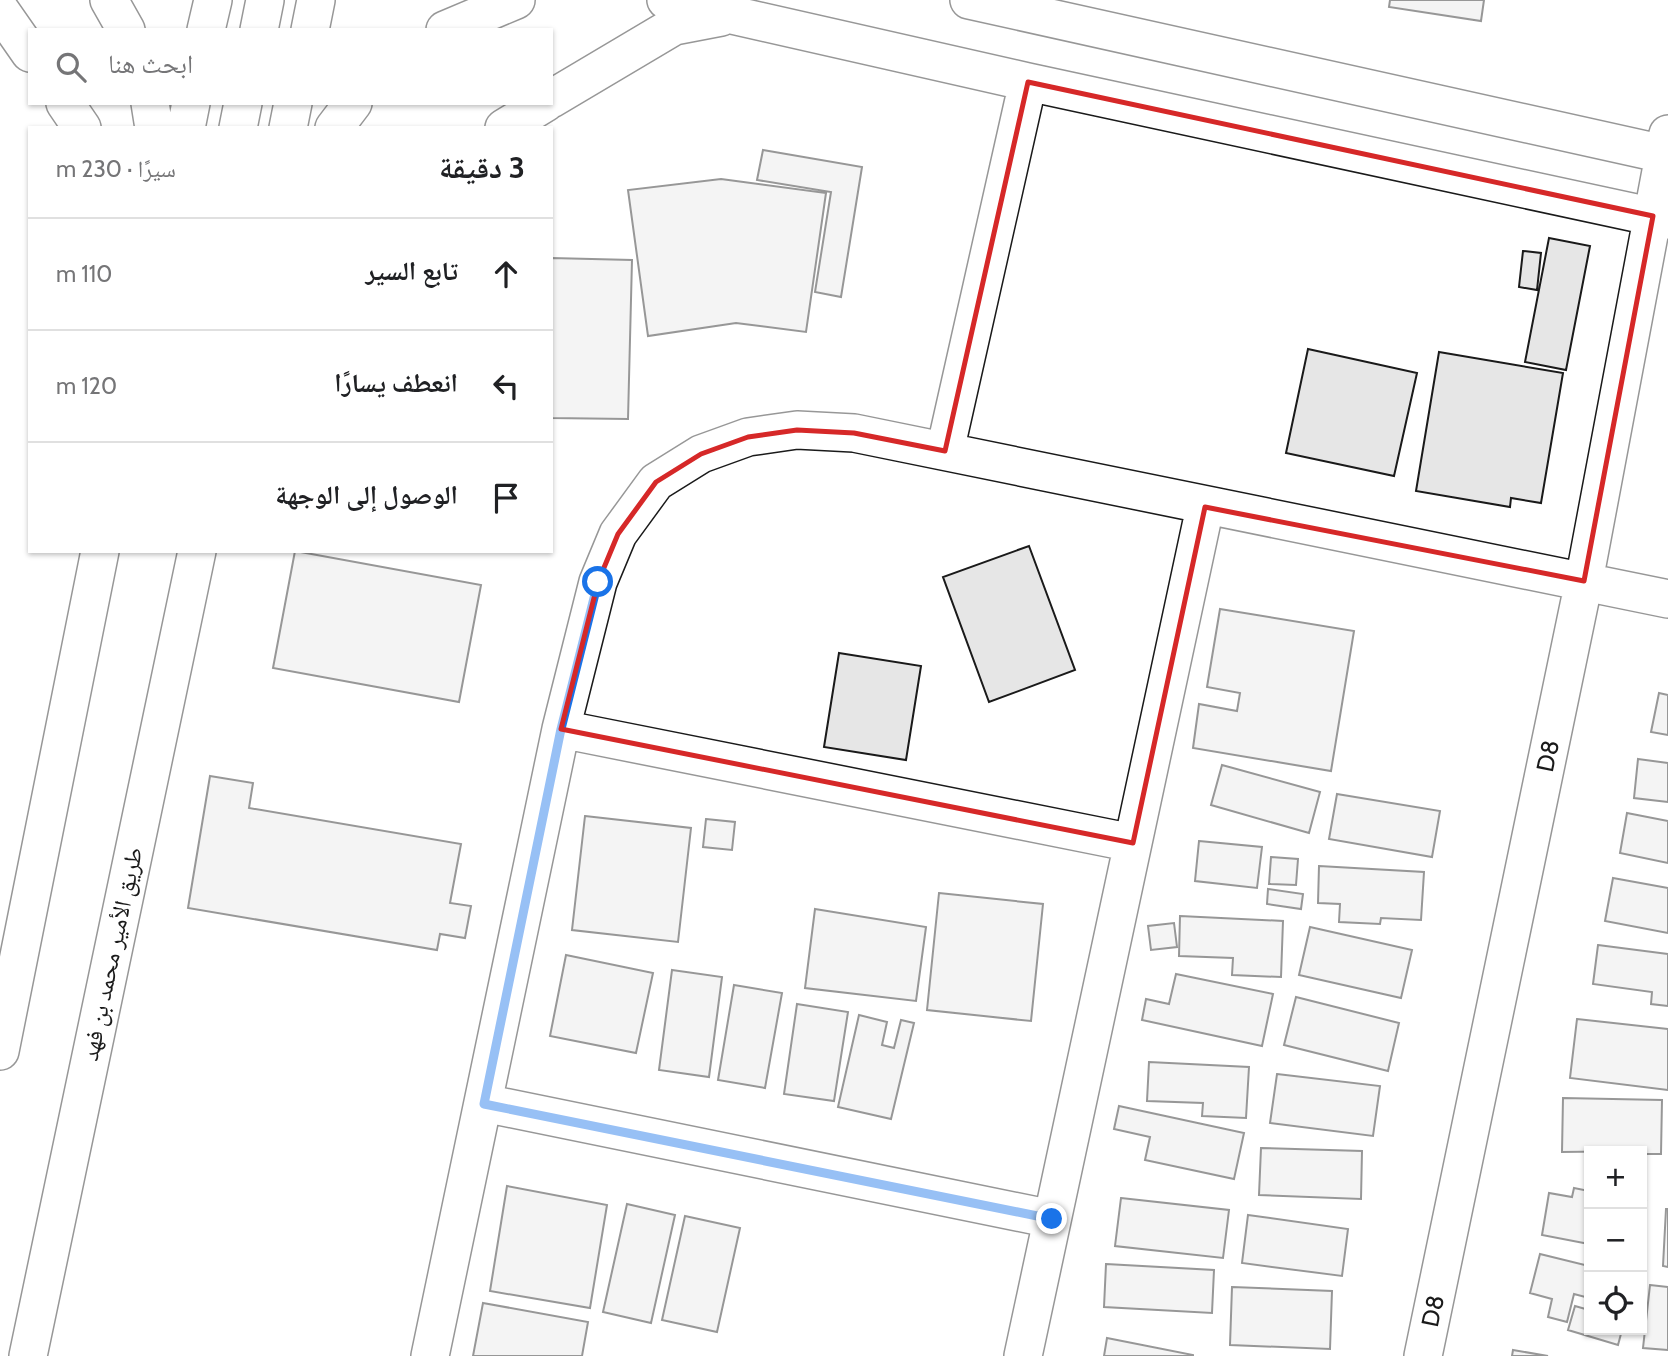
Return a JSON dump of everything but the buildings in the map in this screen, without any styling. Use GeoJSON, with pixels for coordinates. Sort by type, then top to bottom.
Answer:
{"type":"FeatureCollection","features":[{"type":"Feature","properties":{"kind":"street"},"geometry":{"type":"LineString","coordinates":[[109,0],[125,28]]}},
{"type":"Feature","properties":{"kind":"street"},"geometry":{"type":"LineString","coordinates":[[206,28],[213,0]]}},
{"type":"Feature","properties":{"kind":"street"},"geometry":{"type":"LineString","coordinates":[[259,28],[265,0]]}},
{"type":"Feature","properties":{"kind":"street"},"geometry":{"type":"LineString","coordinates":[[310,28],[316,0]]}},
{"type":"Feature","properties":{"kind":"street"},"geometry":{"type":"LineString","coordinates":[[450,28],[516,0]]}},
{"type":"Feature","properties":{"kind":"street"},"geometry":{"type":"LineString","coordinates":[[666,0],[1028,82],[1661,218]]}},
{"type":"Feature","properties":{"kind":"street"},"geometry":{"type":"LineString","coordinates":[[969,0],[1044,7],[1667,148]]}},
{"type":"Feature","properties":{"kind":"street"},"geometry":{"type":"LineString","coordinates":[[0,10],[28,50]]}},
{"type":"Feature","properties":{"kind":"street"},"geometry":{"type":"LineString","coordinates":[[553,98],[674,26],[710,17],[741,17]]}},
{"type":"Feature","properties":{"kind":"street"},"geometry":{"type":"LineString","coordinates":[[945,452],[1028,82]]}},
{"type":"Feature","properties":{"kind":"street"},"geometry":{"type":"LineString","coordinates":[[66,105],[81,126]]}},
{"type":"Feature","properties":{"kind":"street"},"geometry":{"type":"LineString","coordinates":[[150,105],[154,126]]}},
{"type":"Feature","properties":{"kind":"street"},"geometry":{"type":"LineString","coordinates":[[186,126],[191,105]]}},
{"type":"Feature","properties":{"kind":"street"},"geometry":{"type":"LineString","coordinates":[[238,126],[243,105]]}},
{"type":"Feature","properties":{"kind":"street"},"geometry":{"type":"LineString","coordinates":[[288,126],[293,105]]}},
{"type":"Feature","properties":{"kind":"street"},"geometry":{"type":"LineString","coordinates":[[336,126],[351,105]]}},
{"type":"Feature","properties":{"kind":"street"},"geometry":{"type":"LineString","coordinates":[[507,126],[542,105]]}},
{"type":"Feature","properties":{"kind":"street","name":"D8"},"geometry":{"type":"LineString","coordinates":[[1423,1356],[1661,218],[1667,148]]}},
{"type":"Feature","properties":{"kind":"street"},"geometry":{"type":"LineString","coordinates":[[430,1356],[561,729],[598,582],[618,534],[656,482],[701,454],[748,436],[797,430],[854,433],[1205,507],[1668,599]]}},
{"type":"Feature","properties":{"kind":"street"},"geometry":{"type":"LineString","coordinates":[[1023,1356],[1205,507]]}},
{"type":"Feature","properties":{"kind":"street"},"geometry":{"type":"LineString","coordinates":[[0,1051],[100,553]]}},
{"type":"Feature","properties":{"kind":"street","name":"طريق الأمير محمد بن فهد"},"geometry":{"type":"LineString","coordinates":[[28,1356],[193,560]]}},
{"type":"Feature","properties":{"kind":"street"},"geometry":{"type":"LineString","coordinates":[[561,729],[1133,843]]}},
{"type":"Feature","properties":{"kind":"street"},"geometry":{"type":"LineString","coordinates":[[484,1104],[1052,1219]]}},
{"type":"Feature","properties":{"kind":"highlighted area"},"geometry":{"type":"Polygon","coordinates":[[[1028,82],[1653,216],[1584,581],[1205,507],[1133,843],[561,729],[598,582],[618,534],[656,482],[701,454],[748,437],[797,430],[854,433],[945,451],[1028,82]]]}},
{"type":"Feature","properties":{"kind":"route"},"geometry":{"type":"LineString","coordinates":[[598,582],[561,729],[484,1104],[1052,1219]]}}]}
